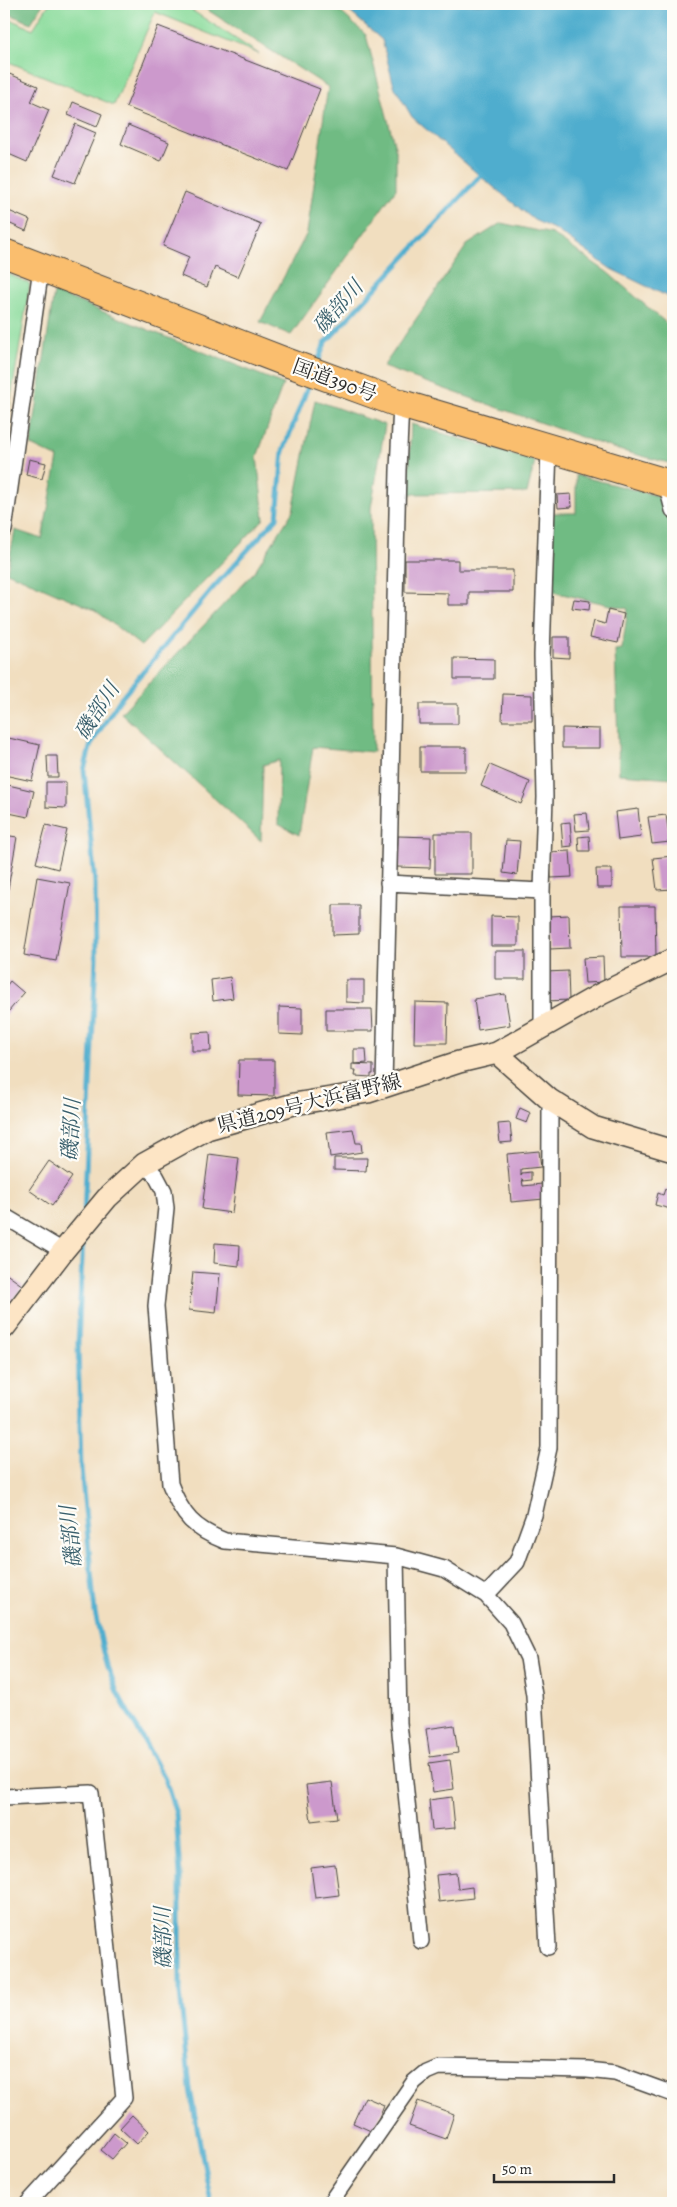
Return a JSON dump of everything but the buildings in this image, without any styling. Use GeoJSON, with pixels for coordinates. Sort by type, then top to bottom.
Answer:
{"type":"FeatureCollection","features":[{"type":"Feature","properties":{"kind":"highway","name":"国道390号"},"geometry":{"type":"LineString","coordinates":[[4,253],[350,386],[402,404],[670,484]]}},
{"type":"Feature","properties":{"kind":"main road","name":"県道209号大浜富野線"},"geometry":{"type":"LineString","coordinates":[[4,1328],[63,1251],[107,1198],[144,1164],[207,1129],[294,1104],[368,1092],[459,1062],[497,1053],[601,994],[673,959]]}},
{"type":"Feature","properties":{"kind":"main road"},"geometry":{"type":"LineString","coordinates":[[497,1053],[550,1100],[593,1127],[673,1151]]}},
{"type":"Feature","properties":{"kind":"street"},"geometry":{"type":"LineString","coordinates":[[4,530],[41,268]]}},
{"type":"Feature","properties":{"kind":"street"},"geometry":{"type":"LineString","coordinates":[[384,1086],[398,470],[402,404]]}},
{"type":"Feature","properties":{"kind":"street"},"geometry":{"type":"LineString","coordinates":[[542,1028],[544,797],[542,655],[549,448]]}},
{"type":"Feature","properties":{"kind":"street"},"geometry":{"type":"LineString","coordinates":[[670,484],[673,510]]}},
{"type":"Feature","properties":{"kind":"street"},"geometry":{"type":"LineString","coordinates":[[388,883],[542,891]]}},
{"type":"Feature","properties":{"kind":"street"},"geometry":{"type":"LineString","coordinates":[[486,1595],[517,1562],[534,1515],[549,1448],[550,1100]]}},
{"type":"Feature","properties":{"kind":"street"},"geometry":{"type":"LineString","coordinates":[[144,1164],[156,1176],[164,1191],[166,1208],[156,1306],[170,1484],[177,1503],[189,1520],[200,1529],[225,1541],[396,1556],[444,1569],[486,1595],[511,1623],[528,1658],[534,1695],[548,1947]]}},
{"type":"Feature","properties":{"kind":"street"},"geometry":{"type":"LineString","coordinates":[[4,1216],[63,1251]]}},
{"type":"Feature","properties":{"kind":"street"},"geometry":{"type":"LineString","coordinates":[[396,1556],[398,1723],[421,1941]]}},
{"type":"Feature","properties":{"kind":"street"},"geometry":{"type":"LineString","coordinates":[[4,1797],[91,1793],[124,2098],[28,2203]]}},
{"type":"Feature","properties":{"kind":"street"},"geometry":{"type":"LineString","coordinates":[[330,2203],[414,2082],[426,2072],[438,2067],[586,2070],[616,2073],[673,2094]]}},
{"type":"Feature","properties":{"kind":"green space"},"geometry":{"type":"Polygon","coordinates":[[[4,4],[43,4],[31,23],[4,12],[4,4]]]}},
{"type":"Feature","properties":{"kind":"green space"},"geometry":{"type":"Polygon","coordinates":[[[49,4],[182,4],[259,54],[155,12],[114,105],[4,60],[4,17],[33,29],[49,4]]]}},
{"type":"Feature","properties":{"kind":"green space"},"geometry":{"type":"Polygon","coordinates":[[[198,4],[332,4],[366,35],[396,151],[396,189],[291,335],[260,322],[307,233],[328,87],[198,4]]]}},
{"type":"Feature","properties":{"kind":"green space"},"geometry":{"type":"Polygon","coordinates":[[[501,223],[552,234],[607,272],[673,329],[673,464],[615,449],[383,367],[467,245],[501,223]]]}},
{"type":"Feature","properties":{"kind":"green space"},"geometry":{"type":"Polygon","coordinates":[[[4,272],[30,284],[4,439],[4,272]]]}},
{"type":"Feature","properties":{"kind":"green space"},"geometry":{"type":"Polygon","coordinates":[[[54,292],[283,384],[257,457],[264,519],[141,646],[95,610],[7,572],[15,530],[42,539],[58,458],[31,445],[54,292]]]}},
{"type":"Feature","properties":{"kind":"green space"},"geometry":{"type":"Polygon","coordinates":[[[315,400],[385,425],[371,508],[373,752],[313,747],[299,835],[278,824],[279,760],[263,765],[261,841],[121,713],[254,572],[293,511],[315,400]]]}},
{"type":"Feature","properties":{"kind":"green space"},"geometry":{"type":"Polygon","coordinates":[[[411,424],[535,461],[527,493],[408,494],[411,424]]]}},
{"type":"Feature","properties":{"kind":"green space"},"geometry":{"type":"Polygon","coordinates":[[[576,475],[662,497],[673,537],[673,778],[619,774],[615,650],[622,649],[628,609],[549,591],[551,513],[576,513],[576,475]]]}},
{"type":"Feature","properties":{"kind":"water"},"geometry":{"type":"Polygon","coordinates":[[[341,4],[673,4],[673,299],[611,269],[556,230],[534,220],[412,117],[394,86],[382,40],[341,4]]]}},
{"type":"Feature","properties":{"kind":"waterway","name":"磯部川"},"geometry":{"type":"LineString","coordinates":[[317,364],[325,343],[480,176]]}},
{"type":"Feature","properties":{"kind":"waterway","name":"磯部川"},"geometry":{"type":"LineString","coordinates":[[84,1214],[96,958],[95,883],[84,770],[91,744],[119,701],[212,589],[277,518],[283,451],[311,379]]}},
{"type":"Feature","properties":{"kind":"waterway","name":"磯部川"},"geometry":{"type":"LineString","coordinates":[[83,1239],[78,1343],[81,1468],[95,1613],[106,1661],[117,1692],[165,1779],[176,1814],[180,1876],[180,1993],[190,2089],[211,2203]]}}]}
